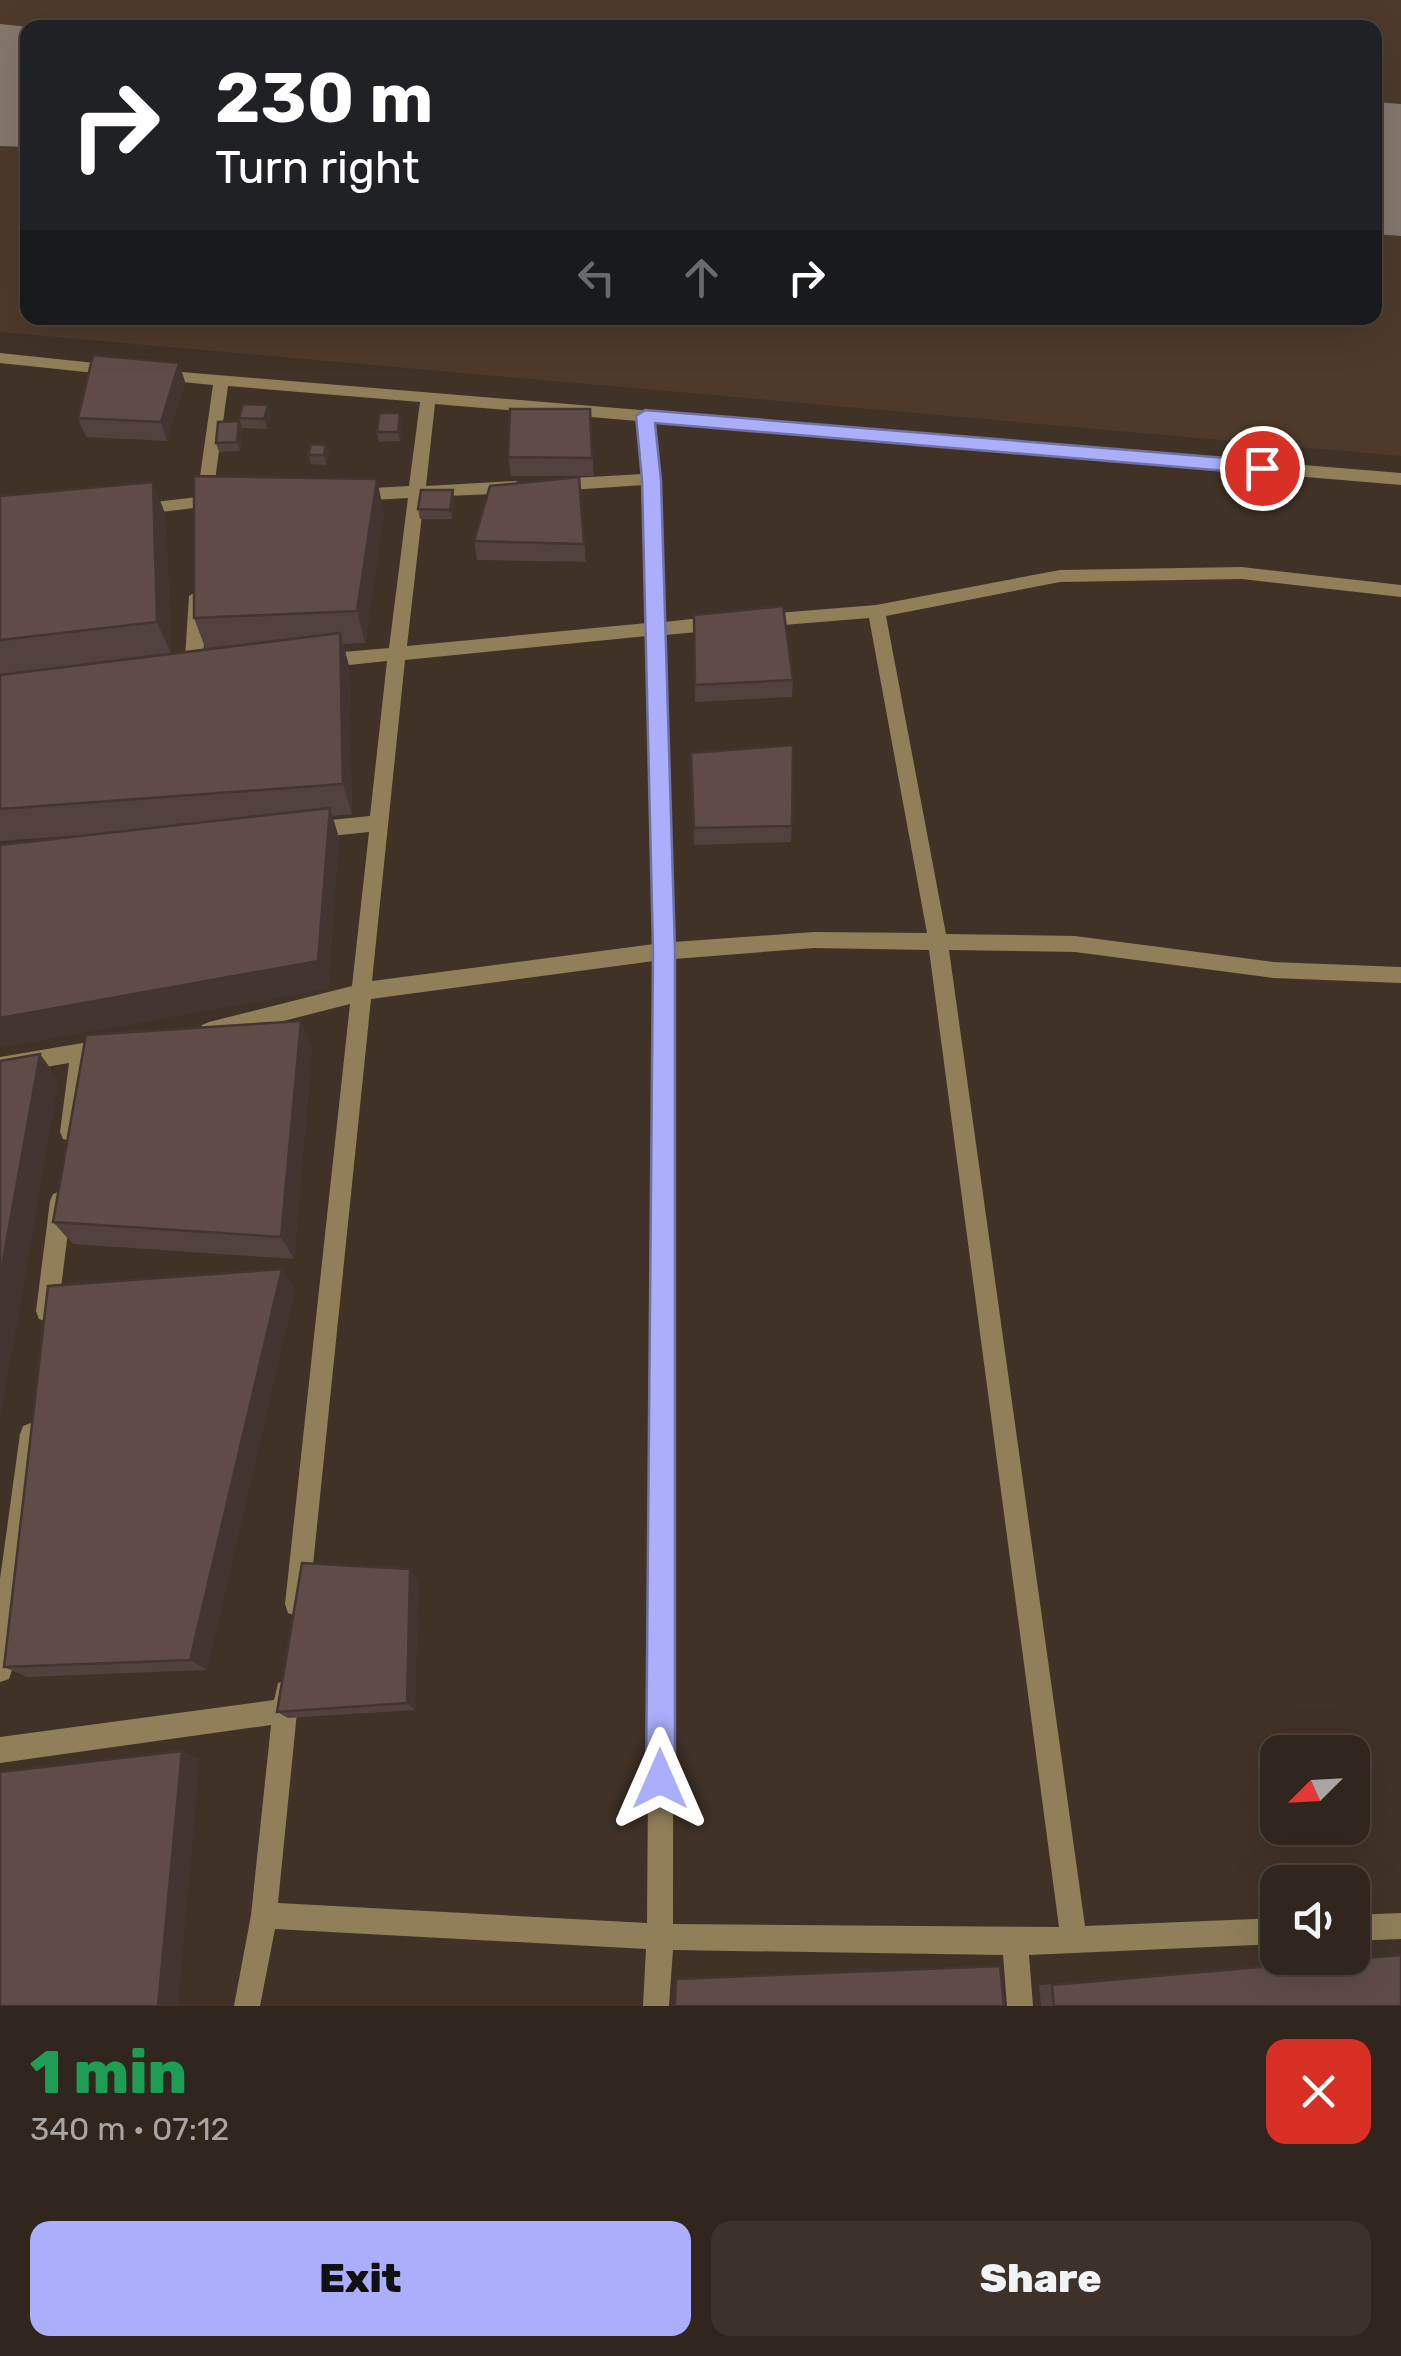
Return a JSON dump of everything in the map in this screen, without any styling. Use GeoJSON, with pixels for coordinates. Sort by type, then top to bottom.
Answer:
{"type":"FeatureCollection","features":[{"type":"Feature","properties":{"kind":"street"},"geometry":{"type":"LineString","coordinates":[[0,358],[221,381],[1401,480]]}},
{"type":"Feature","properties":{"kind":"street"},"geometry":{"type":"LineString","coordinates":[[203,520],[221,381]]}},
{"type":"Feature","properties":{"kind":"street"},"geometry":{"type":"LineString","coordinates":[[294,1634],[360,993],[428,398]]}},
{"type":"Feature","properties":{"kind":"street"},"geometry":{"type":"LineString","coordinates":[[645,416],[652,480],[664,950],[660,1937],[656,2006]]}},
{"type":"Feature","properties":{"kind":"street"},"geometry":{"type":"LineString","coordinates":[[338,496],[652,480]]}},
{"type":"Feature","properties":{"kind":"street"},"geometry":{"type":"LineString","coordinates":[[111,512],[242,499]]}},
{"type":"Feature","properties":{"kind":"street"},"geometry":{"type":"LineString","coordinates":[[304,662],[656,627],[876,612],[1060,576],[1242,573],[1401,591]]}},
{"type":"Feature","properties":{"kind":"street"},"geometry":{"type":"LineString","coordinates":[[193,674],[199,578]]}},
{"type":"Feature","properties":{"kind":"street"},"geometry":{"type":"LineString","coordinates":[[876,612],[938,942],[1074,1940]]}},
{"type":"Feature","properties":{"kind":"street"},"geometry":{"type":"LineString","coordinates":[[284,833],[379,823]]}},
{"type":"Feature","properties":{"kind":"street"},"geometry":{"type":"LineString","coordinates":[[185,1035],[360,993],[664,950],[814,940],[1075,944],[1273,970],[1401,974]]}},
{"type":"Feature","properties":{"kind":"street"},"geometry":{"type":"LineString","coordinates":[[0,1066],[133,1044]]}},
{"type":"Feature","properties":{"kind":"street"},"geometry":{"type":"LineString","coordinates":[[68,1146],[80,1053]]}},
{"type":"Feature","properties":{"kind":"street"},"geometry":{"type":"LineString","coordinates":[[44,1336],[64,1183]]}},
{"type":"Feature","properties":{"kind":"street"},"geometry":{"type":"LineString","coordinates":[[0,1670],[34,1414]]}},
{"type":"Feature","properties":{"kind":"street"},"geometry":{"type":"LineString","coordinates":[[247,2006],[264,1915],[289,1672]]}},
{"type":"Feature","properties":{"kind":"street"},"geometry":{"type":"LineString","coordinates":[[0,1750],[285,1711]]}},
{"type":"Feature","properties":{"kind":"street"},"geometry":{"type":"LineString","coordinates":[[264,1915],[660,1937],[1015,1942],[1260,1932]]}},
{"type":"Feature","properties":{"kind":"street"},"geometry":{"type":"LineString","coordinates":[[1370,1927],[1401,1926]]}},
{"type":"Feature","properties":{"kind":"street"},"geometry":{"type":"LineString","coordinates":[[1015,1942],[1020,2006]]}},
{"type":"Feature","properties":{"kind":"shaded area"},"geometry":{"type":"Polygon","coordinates":[[[0,0],[1401,0],[1401,456],[0,332],[0,0]]]}},
{"type":"Feature","properties":{"kind":"building"},"geometry":{"type":"Polygon","coordinates":[[[93,355],[179,363],[161,422],[78,418],[93,355]]]}},
{"type":"Feature","properties":{"kind":"building"},"geometry":{"type":"Polygon","coordinates":[[[243,404],[268,405],[264,419],[239,418],[243,404]]]}},
{"type":"Feature","properties":{"kind":"building"},"geometry":{"type":"Polygon","coordinates":[[[510,409],[590,409],[592,458],[508,457],[510,409]]]}},
{"type":"Feature","properties":{"kind":"building"},"geometry":{"type":"Polygon","coordinates":[[[379,413],[400,413],[398,432],[377,432],[379,413]]]}},
{"type":"Feature","properties":{"kind":"building"},"geometry":{"type":"Polygon","coordinates":[[[239,421],[237,442],[216,443],[218,422],[239,421]]]}},
{"type":"Feature","properties":{"kind":"building"},"geometry":{"type":"Polygon","coordinates":[[[311,444],[326,445],[324,455],[308,455],[311,444]]]}},
{"type":"Feature","properties":{"kind":"building"},"geometry":{"type":"Polygon","coordinates":[[[194,476],[377,479],[357,611],[194,618],[194,476]]]}},
{"type":"Feature","properties":{"kind":"building"},"geometry":{"type":"Polygon","coordinates":[[[579,477],[584,544],[474,541],[490,486],[579,477]]]}},
{"type":"Feature","properties":{"kind":"building"},"geometry":{"type":"Polygon","coordinates":[[[153,482],[157,622],[0,640],[0,496],[153,482]]]}},
{"type":"Feature","properties":{"kind":"building"},"geometry":{"type":"Polygon","coordinates":[[[421,490],[453,490],[450,510],[418,509],[421,490]]]}},
{"type":"Feature","properties":{"kind":"building"},"geometry":{"type":"Polygon","coordinates":[[[783,606],[793,680],[695,685],[694,615],[783,606]]]}},
{"type":"Feature","properties":{"kind":"building"},"geometry":{"type":"Polygon","coordinates":[[[340,633],[343,784],[0,809],[0,675],[340,633]]]}},
{"type":"Feature","properties":{"kind":"building"},"geometry":{"type":"Polygon","coordinates":[[[793,745],[792,826],[694,828],[691,753],[793,745]]]}},
{"type":"Feature","properties":{"kind":"building"},"geometry":{"type":"Polygon","coordinates":[[[330,808],[318,961],[0,1018],[0,845],[330,808]]]}},
{"type":"Feature","properties":{"kind":"building"},"geometry":{"type":"Polygon","coordinates":[[[301,1021],[281,1237],[53,1222],[86,1035],[301,1021]]]}},
{"type":"Feature","properties":{"kind":"building"},"geometry":{"type":"Polygon","coordinates":[[[40,1054],[0,1277],[0,1061],[40,1054]]]}},
{"type":"Feature","properties":{"kind":"building"},"geometry":{"type":"Polygon","coordinates":[[[282,1269],[190,1660],[4,1667],[48,1286],[282,1269]]]}},
{"type":"Feature","properties":{"kind":"building"},"geometry":{"type":"Polygon","coordinates":[[[302,1563],[410,1569],[407,1703],[277,1712],[302,1563]]]}},
{"type":"Feature","properties":{"kind":"building"},"geometry":{"type":"Polygon","coordinates":[[[182,1751],[158,2006],[0,2006],[0,1772],[182,1751]]]}},
{"type":"Feature","properties":{"kind":"building"},"geometry":{"type":"Polygon","coordinates":[[[1401,1955],[1401,2006],[1054,2006],[1052,1985],[1260,1967],[1260,1975],[1370,1975],[1370,1958],[1401,1955]]]}},
{"type":"Feature","properties":{"kind":"building"},"geometry":{"type":"Polygon","coordinates":[[[1000,1966],[1004,2006],[675,2006],[676,1979],[1000,1966]]]}},
{"type":"Feature","properties":{"kind":"runway"},"geometry":{"type":"LineString","coordinates":[[0,85],[20,86]]}},
{"type":"Feature","properties":{"kind":"runway"},"geometry":{"type":"LineString","coordinates":[[1382,169],[1401,170]]}},
{"type":"Feature","properties":{"kind":"route"},"geometry":{"type":"LineString","coordinates":[[660,1779],[664,950],[652,480],[645,416],[1262,468]]}}]}
